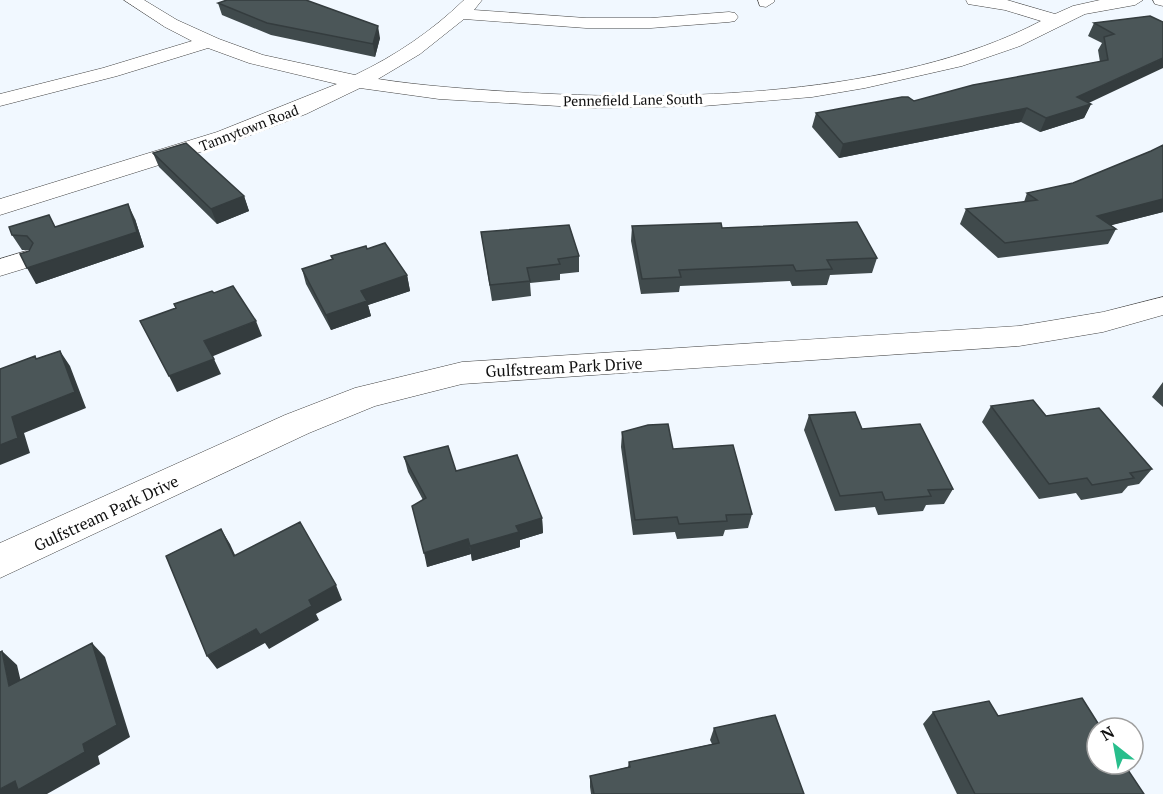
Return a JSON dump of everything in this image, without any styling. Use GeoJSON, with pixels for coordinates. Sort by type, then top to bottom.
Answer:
{"type":"FeatureCollection","features":[{"type":"Feature","properties":{"kind":"street","name":"Pennefield Lane South"},"geometry":{"type":"LineString","coordinates":[[132,0],[171,25],[207,42],[284,66],[359,81],[444,93],[569,102],[636,102],[754,96],[870,80],[950,63],[1005,45],[1058,20],[1096,6],[1136,0]]}},
{"type":"Feature","properties":{"kind":"street"},"geometry":{"type":"LineString","coordinates":[[974,0],[1007,4],[1058,20]]}},
{"type":"Feature","properties":{"kind":"street"},"geometry":{"type":"LineString","coordinates":[[467,7],[523,20],[698,14],[729,18]]}},
{"type":"Feature","properties":{"kind":"street","name":"Tannytown Road"},"geometry":{"type":"LineString","coordinates":[[0,207],[197,148],[258,125],[359,81],[427,41],[467,7]]}},
{"type":"Feature","properties":{"kind":"street"},"geometry":{"type":"LineString","coordinates":[[0,99],[110,72],[207,42]]}},
{"type":"Feature","properties":{"kind":"street"},"geometry":{"type":"LineString","coordinates":[[0,268],[26,260]]}},
{"type":"Feature","properties":{"kind":"street","name":"Gulfstream Park Drive"},"geometry":{"type":"LineString","coordinates":[[0,561],[307,420],[367,396],[462,373],[1019,336],[1103,322],[1163,306]]}},
{"type":"Feature","properties":{"kind":"building"},"geometry":{"type":"Polygon","coordinates":[[[227,0],[306,0],[378,26],[373,44],[267,23],[218,3],[227,0]]]}},
{"type":"Feature","properties":{"kind":"building"},"geometry":{"type":"Polygon","coordinates":[[[1150,16],[1163,22],[1163,58],[1077,97],[1091,104],[1046,118],[1027,108],[843,144],[816,113],[902,97],[908,97],[914,101],[973,85],[1108,60],[1104,37],[1114,34],[1094,23],[1150,16]]]}},
{"type":"Feature","properties":{"kind":"building"},"geometry":{"type":"Polygon","coordinates":[[[186,143],[244,196],[211,209],[153,153],[186,143]]]}},
{"type":"Feature","properties":{"kind":"building"},"geometry":{"type":"Polygon","coordinates":[[[1163,145],[1163,199],[1097,216],[1116,229],[1005,243],[966,209],[1037,200],[1027,193],[1073,183],[1163,145]]]}},
{"type":"Feature","properties":{"kind":"building"},"geometry":{"type":"Polygon","coordinates":[[[128,204],[137,232],[27,268],[20,254],[29,251],[33,243],[27,236],[12,235],[9,227],[49,215],[55,227],[128,204]]]}},
{"type":"Feature","properties":{"kind":"building"},"geometry":{"type":"Polygon","coordinates":[[[857,222],[877,258],[827,260],[832,269],[796,271],[793,265],[679,270],[681,277],[642,279],[632,226],[721,223],[722,228],[857,222]]]}},
{"type":"Feature","properties":{"kind":"building"},"geometry":{"type":"Polygon","coordinates":[[[569,225],[579,256],[558,259],[560,264],[527,268],[530,281],[490,285],[481,232],[569,225]]]}},
{"type":"Feature","properties":{"kind":"building"},"geometry":{"type":"Polygon","coordinates":[[[385,243],[407,275],[361,291],[367,301],[326,315],[302,269],[333,259],[331,256],[385,243]]]}},
{"type":"Feature","properties":{"kind":"building"},"geometry":{"type":"Polygon","coordinates":[[[233,286],[256,321],[204,341],[214,359],[169,376],[140,321],[176,308],[174,304],[233,286]]]}},
{"type":"Feature","properties":{"kind":"building"},"geometry":{"type":"Polygon","coordinates":[[[60,351],[75,392],[12,417],[18,438],[0,445],[0,369],[35,356],[36,359],[60,351]]]}},
{"type":"Feature","properties":{"kind":"building"},"geometry":{"type":"Polygon","coordinates":[[[1033,400],[1046,416],[1099,408],[1152,469],[1130,473],[1134,478],[1092,485],[1087,478],[1049,484],[991,406],[1033,400]]]}},
{"type":"Feature","properties":{"kind":"building"},"geometry":{"type":"Polygon","coordinates":[[[855,412],[862,429],[920,424],[953,489],[928,490],[931,496],[885,500],[882,492],[840,496],[809,415],[855,412]]]}},
{"type":"Feature","properties":{"kind":"building"},"geometry":{"type":"Polygon","coordinates":[[[668,424],[673,449],[733,445],[752,514],[726,515],[727,521],[679,524],[677,517],[635,520],[622,432],[648,425],[668,424]]]}},
{"type":"Feature","properties":{"kind":"building"},"geometry":{"type":"Polygon","coordinates":[[[448,446],[456,471],[517,455],[542,518],[516,526],[519,532],[470,546],[468,539],[424,553],[412,506],[426,498],[404,457],[448,446]]]}},
{"type":"Feature","properties":{"kind":"building"},"geometry":{"type":"Polygon","coordinates":[[[300,522],[336,585],[309,600],[312,606],[260,635],[256,629],[207,656],[166,556],[221,529],[234,556],[300,522]]]}},
{"type":"Feature","properties":{"kind":"building"},"geometry":{"type":"Polygon","coordinates":[[[92,643],[117,725],[83,744],[85,752],[18,790],[15,781],[0,789],[0,652],[2,651],[9,686],[92,643]]]}},
{"type":"Feature","properties":{"kind":"building"},"geometry":{"type":"Polygon","coordinates":[[[1082,698],[1093,716],[1085,716],[1085,776],[1132,776],[1144,794],[975,794],[933,712],[989,701],[998,716],[1082,698]]]}},
{"type":"Feature","properties":{"kind":"building"},"geometry":{"type":"Polygon","coordinates":[[[775,715],[804,794],[594,794],[590,776],[630,767],[629,762],[719,743],[714,728],[775,715]]]}}]}
